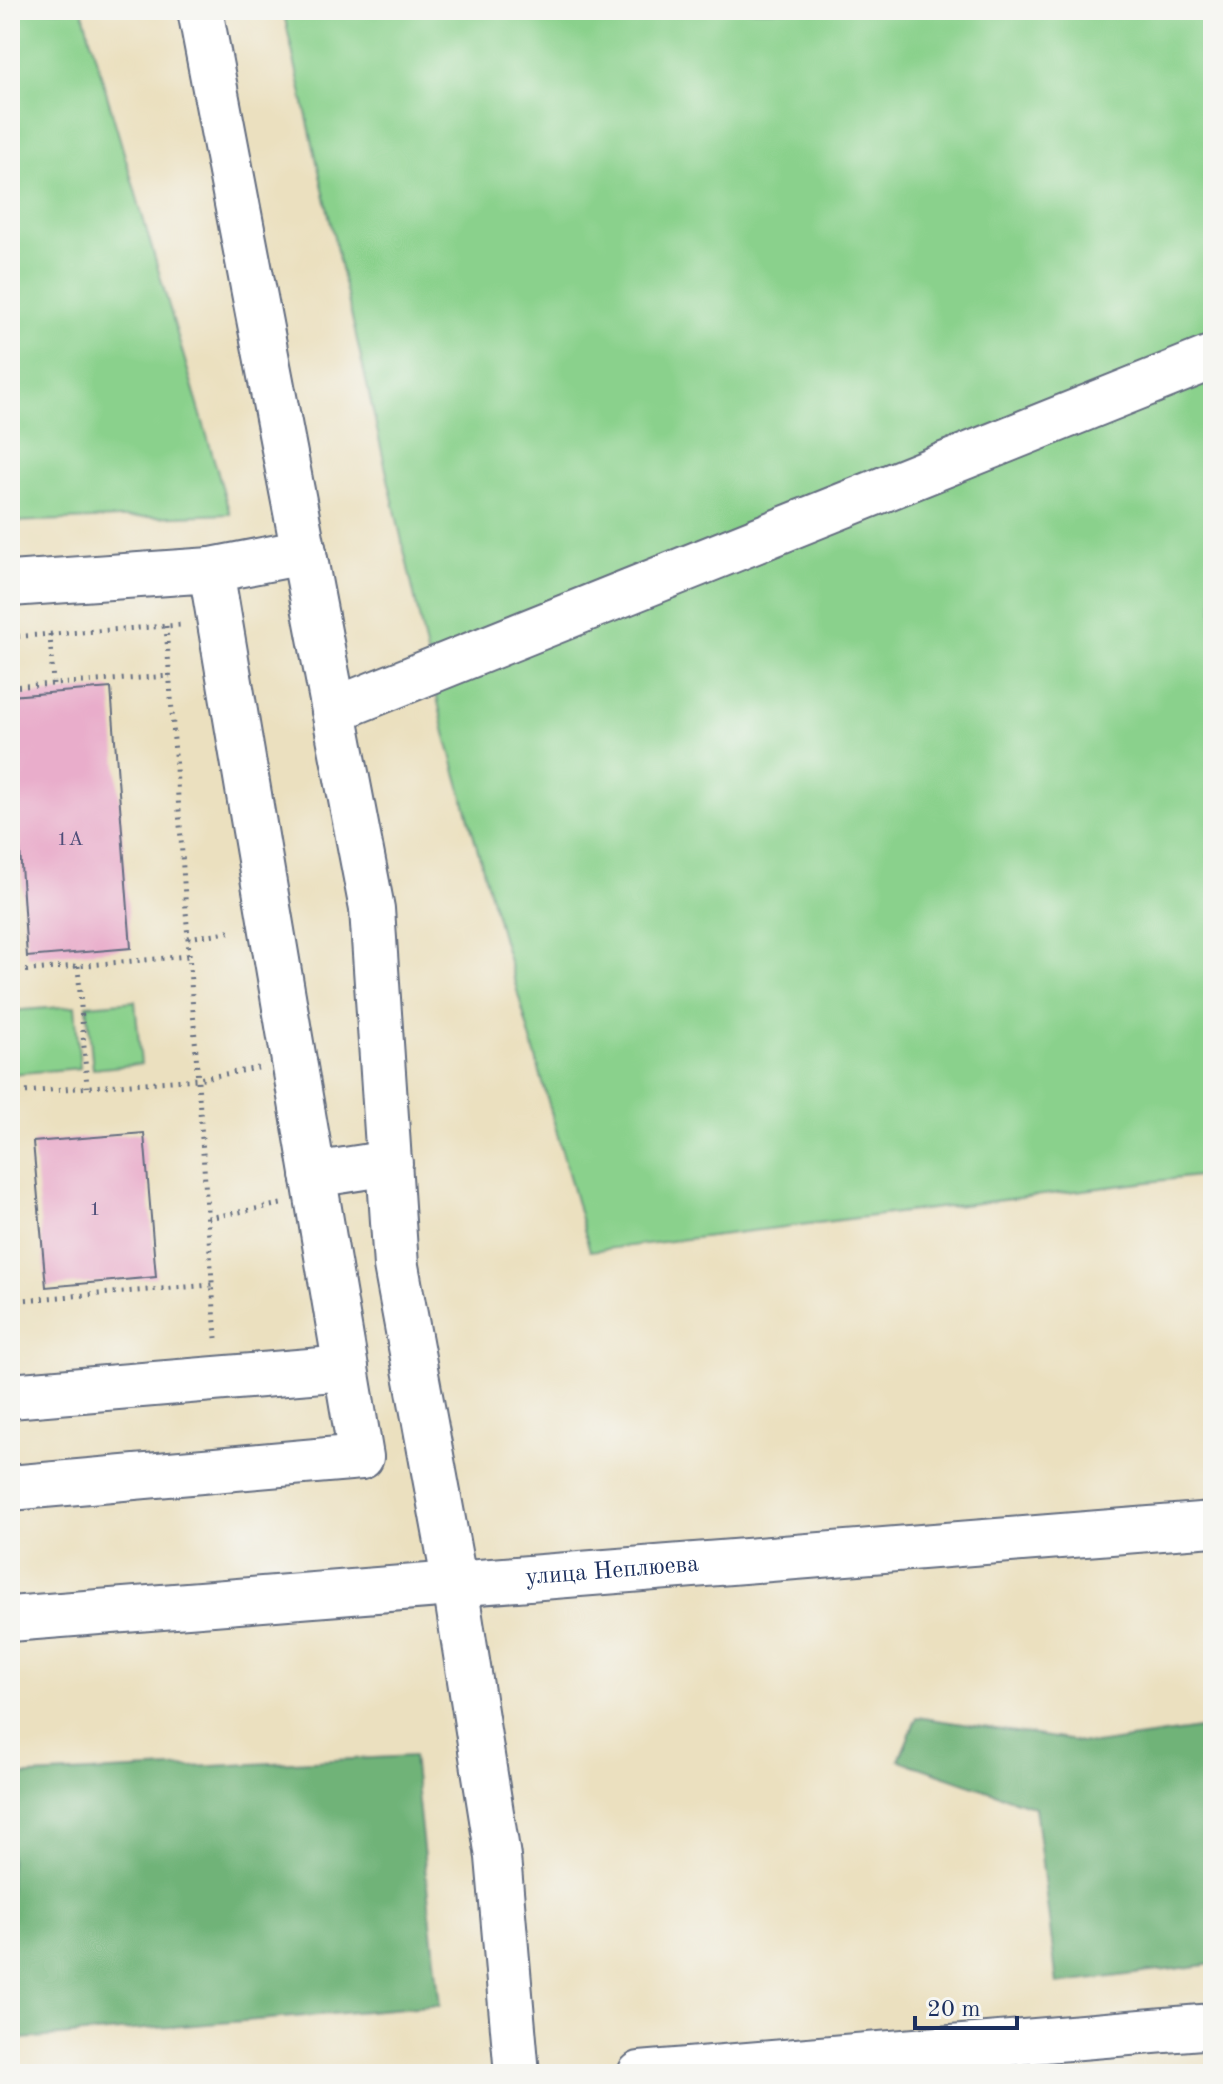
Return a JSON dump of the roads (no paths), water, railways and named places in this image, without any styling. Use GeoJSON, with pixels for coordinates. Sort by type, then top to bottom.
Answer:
{"type":"FeatureCollection","features":[{"type":"Feature","properties":{"kind":"street"},"geometry":{"type":"LineString","coordinates":[[200,10],[372,909],[396,1266],[455,1585],[498,1857],[517,2074]]}},
{"type":"Feature","properties":{"kind":"street"},"geometry":{"type":"LineString","coordinates":[[334,710],[1213,357]]}},
{"type":"Feature","properties":{"kind":"street"},"geometry":{"type":"LineString","coordinates":[[10,584],[211,570],[304,552]]}},
{"type":"Feature","properties":{"kind":"street"},"geometry":{"type":"LineString","coordinates":[[10,1488],[361,1457],[211,570]]}},
{"type":"Feature","properties":{"kind":"street"},"geometry":{"type":"LineString","coordinates":[[315,1186],[390,1163]]}},
{"type":"Feature","properties":{"kind":"street"},"geometry":{"type":"LineString","coordinates":[[10,1396],[346,1368]]}},
{"type":"Feature","properties":{"kind":"street","name":"улица Неплюева"},"geometry":{"type":"LineString","coordinates":[[10,1619],[1213,1524]]}},
{"type":"Feature","properties":{"kind":"street"},"geometry":{"type":"LineString","coordinates":[[640,2074],[942,2061],[1213,2026]]}}]}
